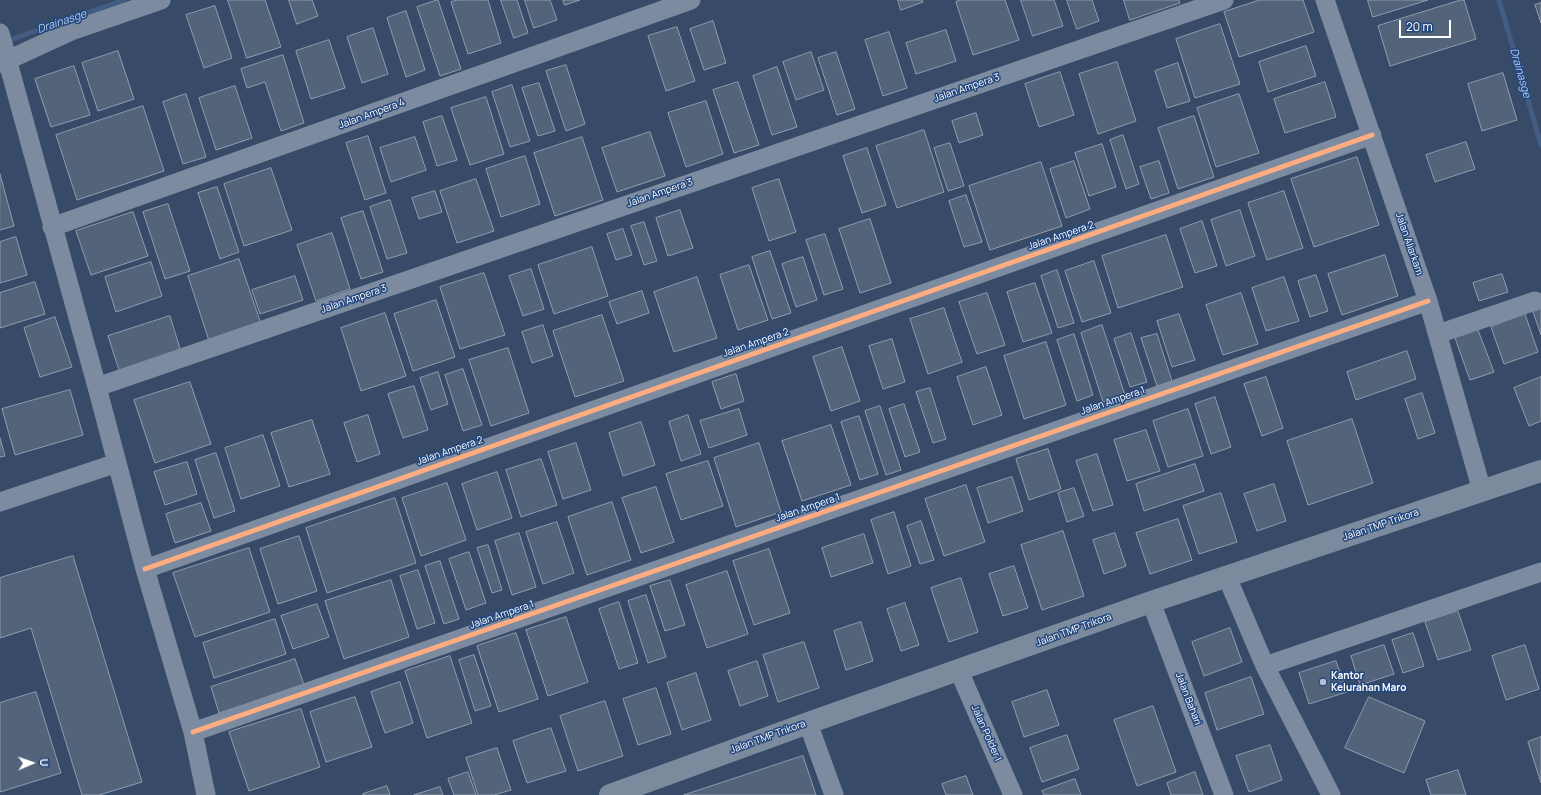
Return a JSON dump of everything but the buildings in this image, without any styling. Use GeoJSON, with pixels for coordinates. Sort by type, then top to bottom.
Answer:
{"type":"FeatureCollection","features":[{"type":"Feature","properties":{"kind":"highway","name":"Jalan TMP Trikora"},"geometry":{"type":"LineString","coordinates":[[610,795],[640,790],[808,722],[959,671],[1151,602],[1541,471]]}},
{"type":"Feature","properties":{"kind":"street"},"geometry":{"type":"LineString","coordinates":[[4,62],[71,31],[161,0]]}},
{"type":"Feature","properties":{"kind":"street","name":"Jalan Ampera 4"},"geometry":{"type":"LineString","coordinates":[[52,227],[691,0]]}},
{"type":"Feature","properties":{"kind":"street","name":"Jalan Ampera 3"},"geometry":{"type":"LineString","coordinates":[[97,387],[1224,0]]}},
{"type":"Feature","properties":{"kind":"street","name":"Jalan Aliarkam"},"geometry":{"type":"LineString","coordinates":[[1325,0],[1428,301],[1482,491]]}},
{"type":"Feature","properties":{"kind":"street"},"geometry":{"type":"LineString","coordinates":[[0,33],[4,62],[97,387],[145,569],[193,732],[206,795]]}},
{"type":"Feature","properties":{"kind":"street","name":"Jalan Ampera 2"},"geometry":{"type":"LineString","coordinates":[[145,569],[1372,135]]}},
{"type":"Feature","properties":{"kind":"street","name":"Jalan Ampera 1"},"geometry":{"type":"LineString","coordinates":[[193,732],[1428,301]]}},
{"type":"Feature","properties":{"kind":"street"},"geometry":{"type":"LineString","coordinates":[[1438,334],[1535,301]]}},
{"type":"Feature","properties":{"kind":"street"},"geometry":{"type":"LineString","coordinates":[[0,502],[117,463]]}},
{"type":"Feature","properties":{"kind":"street"},"geometry":{"type":"LineString","coordinates":[[1265,666],[1541,572]]}},
{"type":"Feature","properties":{"kind":"street"},"geometry":{"type":"LineString","coordinates":[[1227,577],[1265,666],[1331,795]]}},
{"type":"Feature","properties":{"kind":"street","name":"Jalan Bahari"},"geometry":{"type":"LineString","coordinates":[[1151,602],[1224,795]]}},
{"type":"Feature","properties":{"kind":"street","name":"Jalan Polder I"},"geometry":{"type":"LineString","coordinates":[[959,671],[1013,795]]}},
{"type":"Feature","properties":{"kind":"street"},"geometry":{"type":"LineString","coordinates":[[808,722],[834,795]]}},
{"type":"Feature","properties":{"kind":"waterway","name":"Drainasge"},"geometry":{"type":"LineString","coordinates":[[7,41],[124,0]]}},
{"type":"Feature","properties":{"kind":"waterway","name":"Drainasge"},"geometry":{"type":"LineString","coordinates":[[1499,0],[1541,145]]}},
{"type":"Feature","properties":{"kind":"cycle path"},"geometry":{"type":"LineString","coordinates":[[145,569],[1372,135]]}},
{"type":"Feature","properties":{"kind":"cycle path"},"geometry":{"type":"LineString","coordinates":[[193,732],[1428,301]]}},
{"type":"Feature","properties":{"kind":"place","name":"Kantor Kelurahan Maro"},"geometry":{"type":"Point","coordinates":[1323,682]}}]}
